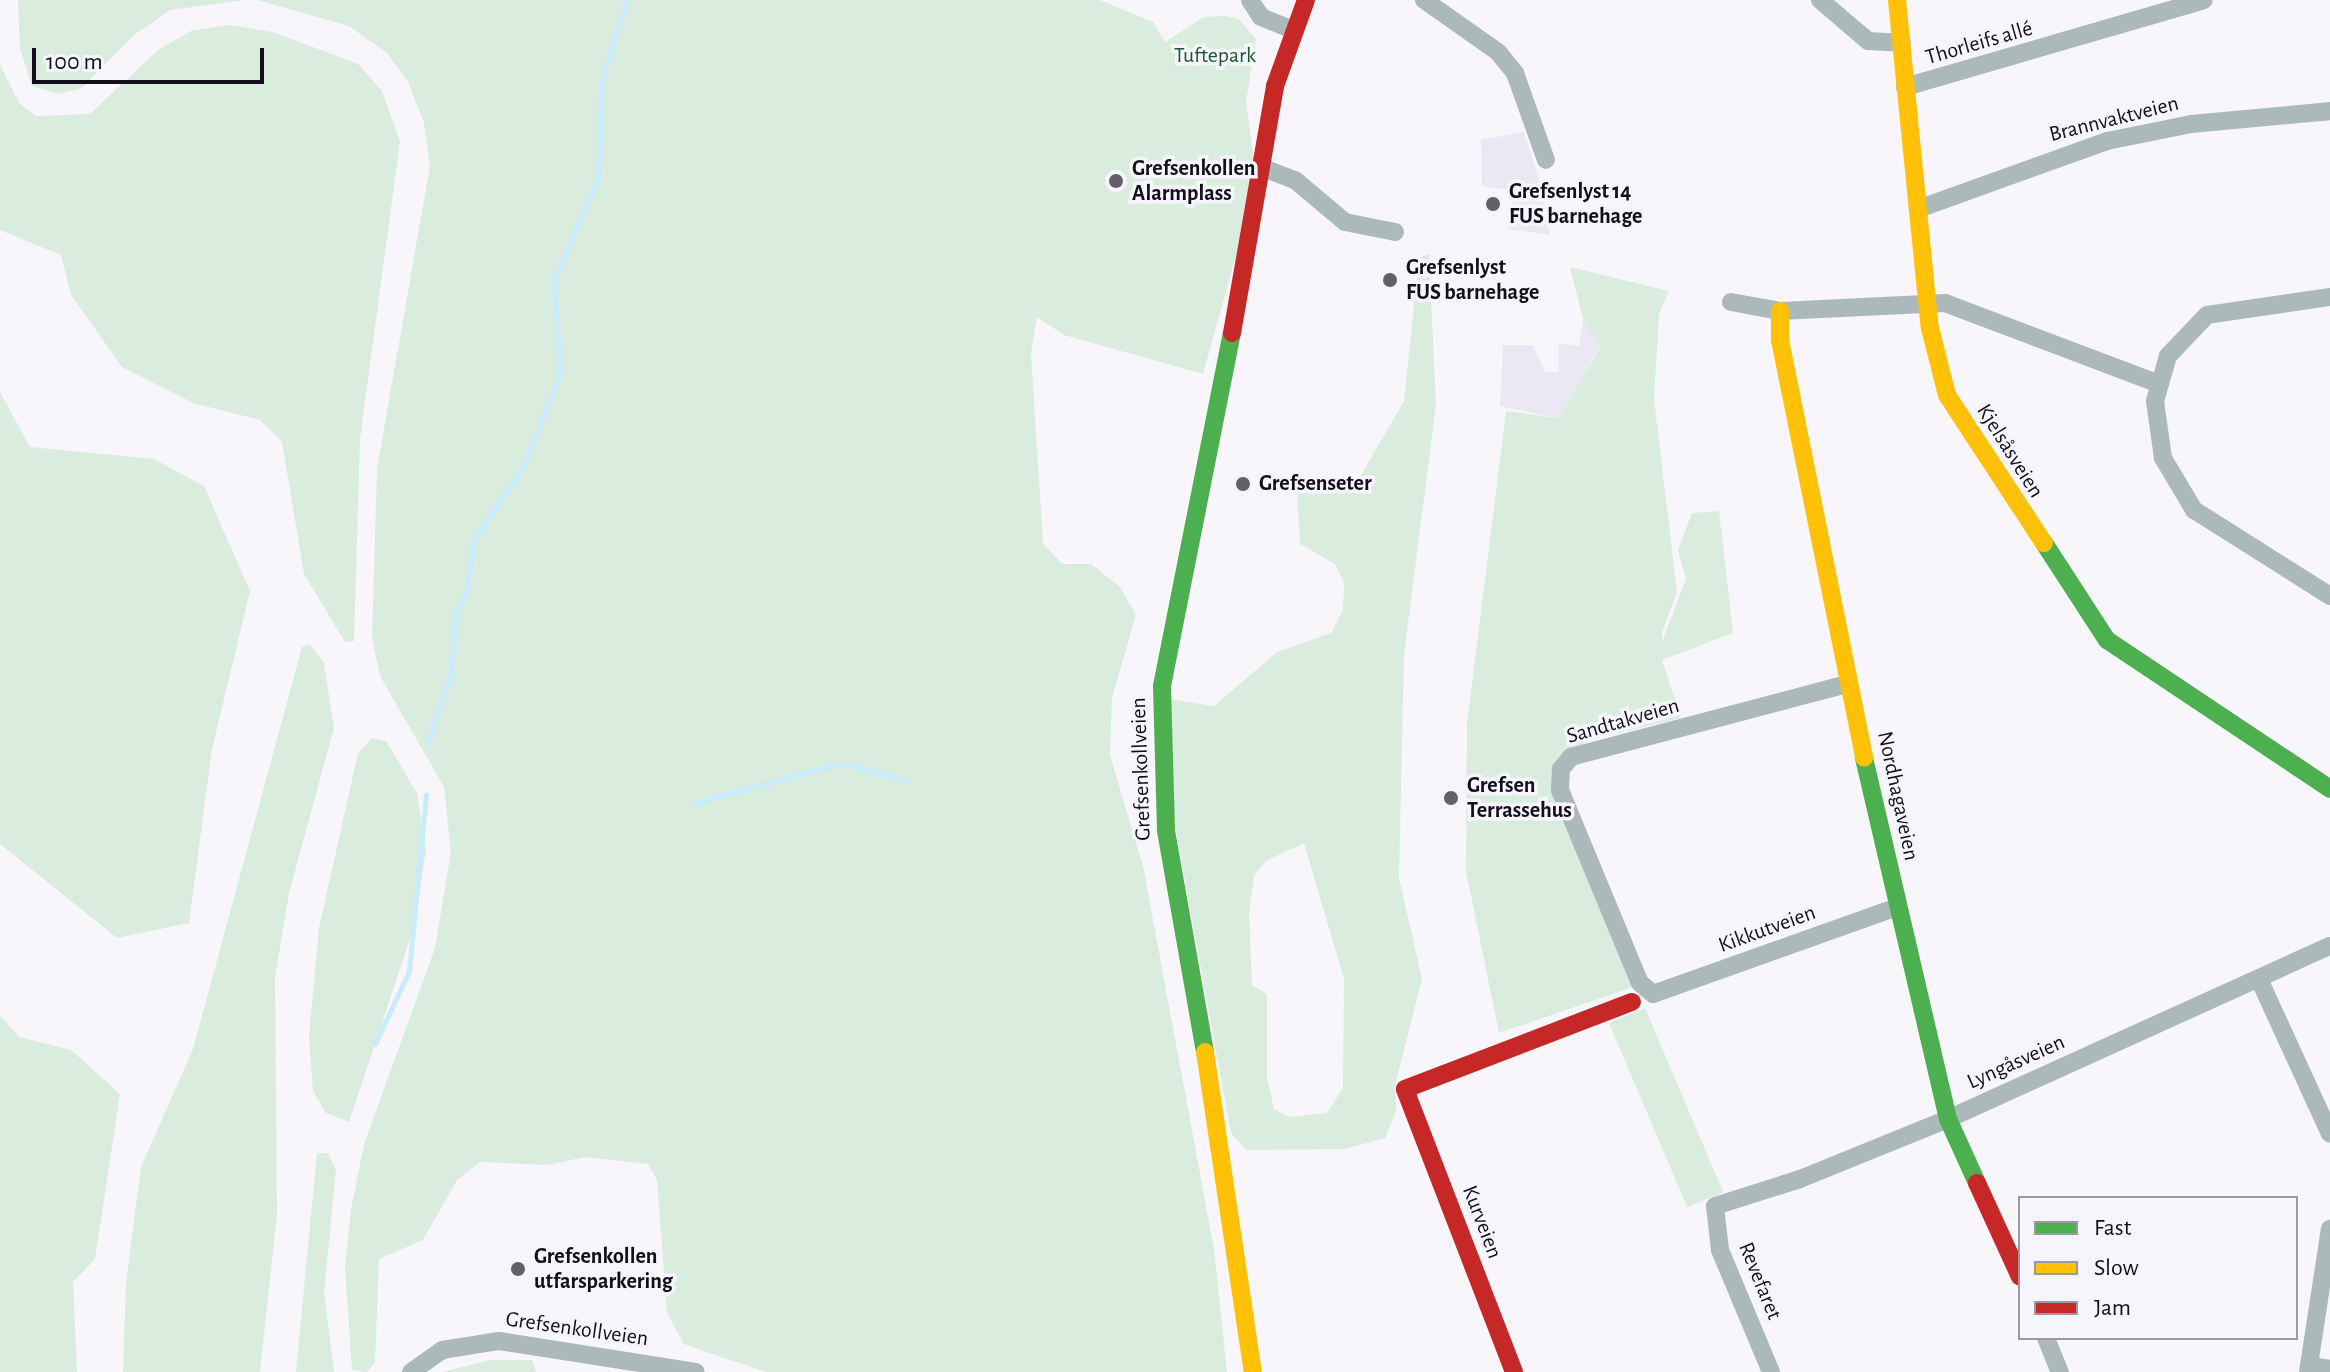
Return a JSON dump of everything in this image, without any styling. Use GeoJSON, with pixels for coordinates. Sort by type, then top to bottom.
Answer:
{"type":"FeatureCollection","features":[{"type":"Feature","properties":{"kind":"street"},"geometry":{"type":"LineString","coordinates":[[1250,0],[1261,17],[1293,30]]}},
{"type":"Feature","properties":{"kind":"street","name":"Grefsenkollveien"},"geometry":{"type":"LineString","coordinates":[[1253,1372],[1238,1241],[1166,830],[1162,712],[1167,645],[1263,168],[1275,86],[1306,0]]}},
{"type":"Feature","properties":{"kind":"street"},"geometry":{"type":"LineString","coordinates":[[1424,0],[1489,45],[1515,73],[1546,160]]}},
{"type":"Feature","properties":{"kind":"street"},"geometry":{"type":"LineString","coordinates":[[1820,0],[1868,41],[1902,43]]}},
{"type":"Feature","properties":{"kind":"street","name":"Kjelsåsveien"},"geometry":{"type":"LineString","coordinates":[[1897,0],[1927,302],[1947,395],[2096,627],[2138,664],[2330,789]]}},
{"type":"Feature","properties":{"kind":"street","name":"Thorleifs allé"},"geometry":{"type":"LineString","coordinates":[[1905,87],[2204,0]]}},
{"type":"Feature","properties":{"kind":"street","name":"Brannvaktveien"},"geometry":{"type":"LineString","coordinates":[[1918,209],[2107,141],[2181,126],[2330,111]]}},
{"type":"Feature","properties":{"kind":"street"},"geometry":{"type":"LineString","coordinates":[[1263,168],[1295,180],[1345,222],[1395,232]]}},
{"type":"Feature","properties":{"kind":"street"},"geometry":{"type":"LineString","coordinates":[[2330,297],[2207,315],[2180,339],[2157,383],[2158,441],[2179,492],[2220,532],[2330,596]]}},
{"type":"Feature","properties":{"kind":"street"},"geometry":{"type":"LineString","coordinates":[[1731,302],[1780,311],[1927,302],[1953,306],[2157,383]]}},
{"type":"Feature","properties":{"kind":"street","name":"Nordhagaveien"},"geometry":{"type":"LineString","coordinates":[[1780,311],[1780,340],[1847,684],[1948,1119],[2018,1273]]}},
{"type":"Feature","properties":{"kind":"street","name":"Sandtakveien"},"geometry":{"type":"LineString","coordinates":[[1653,994],[1640,983],[1560,790],[1561,769],[1578,755],[1847,684]]}},
{"type":"Feature","properties":{"kind":"street","name":"Kikkutveien"},"geometry":{"type":"LineString","coordinates":[[1653,994],[1897,907]]}},
{"type":"Feature","properties":{"kind":"street","name":"Lyngåsveien"},"geometry":{"type":"LineString","coordinates":[[1715,1206],[1800,1179],[1948,1119],[2330,946]]}},
{"type":"Feature","properties":{"kind":"street"},"geometry":{"type":"LineString","coordinates":[[2259,979],[2330,1134]]}},
{"type":"Feature","properties":{"kind":"street","name":"Kurveien"},"geometry":{"type":"LineString","coordinates":[[1514,1372],[1405,1089],[1632,1002]]}},
{"type":"Feature","properties":{"kind":"street","name":"Revefaret"},"geometry":{"type":"LineString","coordinates":[[1715,1206],[1720,1250],[1771,1372]]}},
{"type":"Feature","properties":{"kind":"street"},"geometry":{"type":"LineString","coordinates":[[2330,1229],[2309,1369],[2330,1369]]}},
{"type":"Feature","properties":{"kind":"street"},"geometry":{"type":"LineString","coordinates":[[2047,1340],[2060,1372]]}},
{"type":"Feature","properties":{"kind":"street","name":"Grefsenkollveien"},"geometry":{"type":"LineString","coordinates":[[411,1372],[442,1350],[499,1341],[696,1372]]}},
{"type":"Feature","properties":{"kind":"shaded area"},"geometry":{"type":"Polygon","coordinates":[[[1524,132],[1537,173],[1550,235],[1507,229],[1515,191],[1482,186],[1481,140],[1524,132]]]}},
{"type":"Feature","properties":{"kind":"shaded area"},"geometry":{"type":"Polygon","coordinates":[[[1583,319],[1600,347],[1558,418],[1500,406],[1503,345],[1533,345],[1545,372],[1559,372],[1559,343],[1579,346],[1583,319]]]}},
{"type":"Feature","properties":{"kind":"green space"},"geometry":{"type":"Polygon","coordinates":[[[18,0],[245,0],[170,10],[134,35],[82,88],[58,94],[32,86],[20,49],[18,0]]]}},
{"type":"Feature","properties":{"kind":"green space","name":"Tuftepark"},"geometry":{"type":"Polygon","coordinates":[[[257,0],[1100,0],[1153,22],[1165,42],[1204,17],[1225,16],[1239,19],[1256,39],[1246,102],[1254,160],[1239,245],[1203,374],[1064,335],[1037,317],[1031,353],[1043,543],[1062,564],[1091,564],[1120,587],[1136,615],[1112,698],[1110,755],[1143,866],[1214,1249],[1227,1372],[767,1372],[721,1357],[684,1344],[667,1313],[657,1180],[648,1164],[585,1157],[547,1165],[480,1162],[457,1180],[423,1240],[379,1259],[375,1362],[367,1372],[352,1370],[345,1267],[351,1209],[364,1144],[435,948],[451,853],[444,787],[380,676],[372,638],[377,469],[430,166],[424,123],[408,82],[387,53],[349,26],[257,0]]]}},
{"type":"Feature","properties":{"kind":"green space"},"geometry":{"type":"Polygon","coordinates":[[[228,25],[273,32],[358,64],[382,91],[400,141],[360,439],[354,641],[345,642],[304,574],[282,442],[260,420],[193,403],[122,367],[71,295],[61,255],[0,230],[0,65],[19,103],[36,116],[90,114],[158,50],[191,31],[228,25]]]}},
{"type":"Feature","properties":{"kind":"green space"},"geometry":{"type":"Polygon","coordinates":[[[1429,254],[1436,405],[1404,654],[1399,878],[1422,979],[1395,1085],[1396,1111],[1385,1138],[1345,1149],[1246,1150],[1231,1133],[1175,825],[1163,698],[1214,706],[1277,652],[1331,633],[1343,610],[1344,583],[1335,564],[1300,544],[1296,477],[1360,477],[1404,401],[1419,258],[1429,254]],[[1304,843],[1266,861],[1254,876],[1249,912],[1252,985],[1267,994],[1267,1077],[1274,1109],[1290,1117],[1327,1113],[1343,1088],[1344,979],[1304,843]]]}},
{"type":"Feature","properties":{"kind":"green space"},"geometry":{"type":"Polygon","coordinates":[[[1570,267],[1669,291],[1659,314],[1654,399],[1677,592],[1662,632],[1662,642],[1686,579],[1678,550],[1692,513],[1719,511],[1733,633],[1662,660],[1681,718],[1610,735],[1612,720],[1552,770],[1633,987],[1499,1033],[1466,871],[1467,724],[1506,411],[1558,418],[1600,348],[1583,319],[1570,267]]]}},
{"type":"Feature","properties":{"kind":"green space"},"geometry":{"type":"Polygon","coordinates":[[[0,392],[30,447],[154,459],[204,486],[250,591],[212,749],[189,923],[117,938],[0,844],[0,392]]]}},
{"type":"Feature","properties":{"kind":"green space"},"geometry":{"type":"Polygon","coordinates":[[[310,644],[324,663],[334,728],[289,893],[275,978],[277,1215],[260,1372],[123,1372],[126,1283],[141,1167],[193,1049],[302,647],[310,644]]]}},
{"type":"Feature","properties":{"kind":"green space"},"geometry":{"type":"Polygon","coordinates":[[[372,738],[386,741],[417,793],[426,849],[415,924],[349,1122],[326,1113],[313,1091],[309,1037],[319,928],[358,753],[372,738]]]}},
{"type":"Feature","properties":{"kind":"green space"},"geometry":{"type":"Polygon","coordinates":[[[1645,1008],[1723,1192],[1687,1207],[1609,1023],[1645,1008]]]}},
{"type":"Feature","properties":{"kind":"green space"},"geometry":{"type":"Polygon","coordinates":[[[0,1015],[19,1037],[71,1050],[120,1094],[95,1259],[73,1282],[77,1372],[0,1372],[0,1015]]]}},
{"type":"Feature","properties":{"kind":"green space"},"geometry":{"type":"Polygon","coordinates":[[[317,1153],[328,1153],[336,1170],[324,1293],[334,1372],[296,1372],[317,1153]]]}},
{"type":"Feature","properties":{"kind":"green space"},"geometry":{"type":"Polygon","coordinates":[[[490,1360],[532,1360],[536,1372],[443,1372],[490,1360]]]}},
{"type":"Feature","properties":{"kind":"waterway"},"geometry":{"type":"LineString","coordinates":[[428,741],[451,673],[456,609],[465,597],[474,539],[525,463],[560,373],[554,279],[598,179],[602,77],[627,0]]}},
{"type":"Feature","properties":{"kind":"waterway"},"geometry":{"type":"LineString","coordinates":[[694,803],[829,766],[850,765],[907,781]]}},
{"type":"Feature","properties":{"kind":"waterway"},"geometry":{"type":"LineString","coordinates":[[375,1044],[409,971],[426,795]]}},
{"type":"Feature","properties":{"kind":"traffic: fast"},"geometry":{"type":"LineString","coordinates":[[1205,1052],[1166,830],[1162,686],[1232,333]]}},
{"type":"Feature","properties":{"kind":"traffic: fast"},"geometry":{"type":"LineString","coordinates":[[2044,543],[2107,640],[2330,789]]}},
{"type":"Feature","properties":{"kind":"traffic: fast"},"geometry":{"type":"LineString","coordinates":[[1864,758],[1948,1119],[1977,1183]]}},
{"type":"Feature","properties":{"kind":"traffic: slow"},"geometry":{"type":"LineString","coordinates":[[1897,0],[1930,328],[1947,395],[2044,543]]}},
{"type":"Feature","properties":{"kind":"traffic: slow"},"geometry":{"type":"LineString","coordinates":[[1780,311],[1780,340],[1864,758]]}},
{"type":"Feature","properties":{"kind":"traffic: slow"},"geometry":{"type":"LineString","coordinates":[[1205,1052],[1253,1372]]}},
{"type":"Feature","properties":{"kind":"traffic: jam"},"geometry":{"type":"LineString","coordinates":[[1232,333],[1275,86],[1306,0]]}},
{"type":"Feature","properties":{"kind":"traffic: jam"},"geometry":{"type":"LineString","coordinates":[[1514,1372],[1405,1089],[1632,1002]]}},
{"type":"Feature","properties":{"kind":"traffic: jam"},"geometry":{"type":"LineString","coordinates":[[1977,1183],[2018,1273]]}},
{"type":"Feature","properties":{"kind":"place","name":"Grefsenkollen Alarmplass"},"geometry":{"type":"Point","coordinates":[1116,181]}},
{"type":"Feature","properties":{"kind":"place","name":"Grefsenlyst 14 FUS barnehage"},"geometry":{"type":"Point","coordinates":[1493,204]}},
{"type":"Feature","properties":{"kind":"place","name":"Grefsenlyst FUS barnehage"},"geometry":{"type":"Point","coordinates":[1390,280]}},
{"type":"Feature","properties":{"kind":"place","name":"Grefsenseter"},"geometry":{"type":"Point","coordinates":[1243,484]}},
{"type":"Feature","properties":{"kind":"place","name":"Grefsen Terrassehus"},"geometry":{"type":"Point","coordinates":[1451,798]}},
{"type":"Feature","properties":{"kind":"place","name":"Grefsenkollen utfarsparkering"},"geometry":{"type":"Point","coordinates":[518,1269]}}]}
